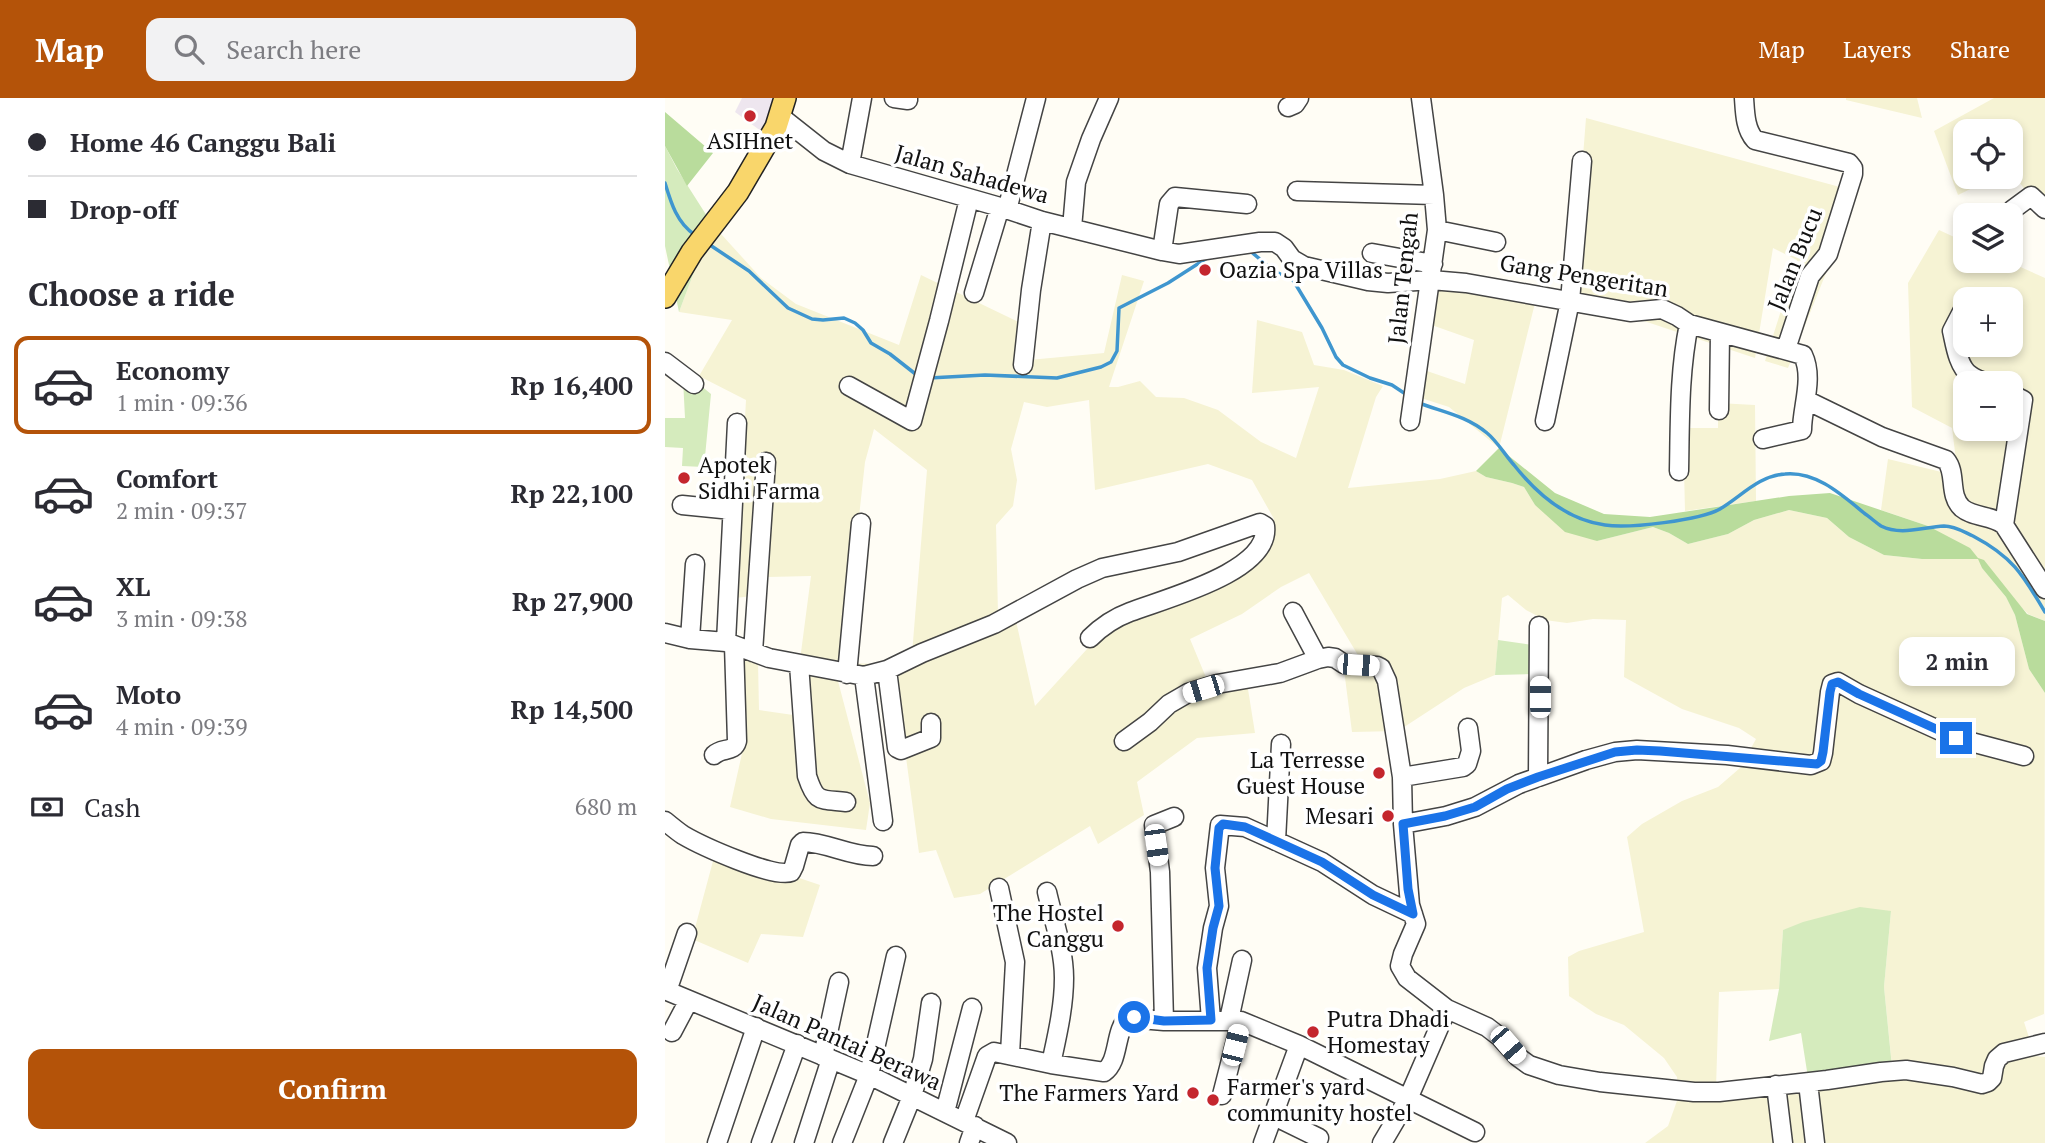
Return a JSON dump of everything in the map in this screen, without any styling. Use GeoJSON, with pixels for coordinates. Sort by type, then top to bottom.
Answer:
{"type":"FeatureCollection","features":[{"type":"Feature","properties":{"kind":"main road"},"geometry":{"type":"LineString","coordinates":[[665,298],[692,252],[738,192],[783,108]]}},
{"type":"Feature","properties":{"kind":"street"},"geometry":{"type":"LineString","coordinates":[[849,164],[862,98]]}},
{"type":"Feature","properties":{"kind":"street"},"geometry":{"type":"LineString","coordinates":[[894,98],[908,98]]}},
{"type":"Feature","properties":{"kind":"street"},"geometry":{"type":"LineString","coordinates":[[974,293],[1036,98]]}},
{"type":"Feature","properties":{"kind":"street","name":"Jalan Tengah"},"geometry":{"type":"LineString","coordinates":[[1411,421],[1437,230],[1420,98]]}},
{"type":"Feature","properties":{"kind":"street","name":"Jalan Bucu"},"geometry":{"type":"LineString","coordinates":[[1744,98],[1748,127],[1755,140],[1849,163],[1853,168],[1828,254],[1810,276],[1786,349]]}},
{"type":"Feature","properties":{"kind":"street"},"geometry":{"type":"LineString","coordinates":[[1072,228],[1076,182],[1107,99]]}},
{"type":"Feature","properties":{"kind":"street","name":"Jalan Sahadewa"},"geometry":{"type":"LineString","coordinates":[[783,108],[824,151],[849,164],[1042,221],[1179,254],[1275,242],[1284,248],[1291,259],[1304,266],[1368,281],[1388,283],[1432,272]]}},
{"type":"Feature","properties":{"kind":"street"},"geometry":{"type":"LineString","coordinates":[[1545,421],[1570,301],[1582,161]]}},
{"type":"Feature","properties":{"kind":"street"},"geometry":{"type":"LineString","coordinates":[[1297,191],[1434,195]]}},
{"type":"Feature","properties":{"kind":"street"},"geometry":{"type":"LineString","coordinates":[[2022,203],[2031,196],[2045,209]]}},
{"type":"Feature","properties":{"kind":"street"},"geometry":{"type":"LineString","coordinates":[[1162,251],[1169,204],[1175,197],[1247,204]]}},
{"type":"Feature","properties":{"kind":"street"},"geometry":{"type":"LineString","coordinates":[[849,386],[912,421],[969,199]]}},
{"type":"Feature","properties":{"kind":"street"},"geometry":{"type":"LineString","coordinates":[[1023,365],[1042,221]]}},
{"type":"Feature","properties":{"kind":"street"},"geometry":{"type":"LineString","coordinates":[[1437,230],[1496,242]]}},
{"type":"Feature","properties":{"kind":"street"},"geometry":{"type":"LineString","coordinates":[[1372,253],[1432,272]]}},
{"type":"Feature","properties":{"kind":"street","name":"Gang Pengeritan"},"geometry":{"type":"LineString","coordinates":[[1432,272],[1630,312],[1662,309],[1689,324],[1786,349]]}},
{"type":"Feature","properties":{"kind":"street"},"geometry":{"type":"LineString","coordinates":[[1679,471],[1680,403],[1689,324]]}},
{"type":"Feature","properties":{"kind":"street"},"geometry":{"type":"LineString","coordinates":[[1719,410],[1720,333]]}},
{"type":"Feature","properties":{"kind":"street"},"geometry":{"type":"LineString","coordinates":[[1763,439],[1801,432],[1807,363],[1803,355],[1786,349]]}},
{"type":"Feature","properties":{"kind":"street"},"geometry":{"type":"LineString","coordinates":[[665,362],[694,384]]}},
{"type":"Feature","properties":{"kind":"street"},"geometry":{"type":"LineString","coordinates":[[1805,400],[1882,437],[1945,460],[1951,468],[1955,498],[1959,505],[1964,510],[1997,519],[2004,525],[2045,589]]}},
{"type":"Feature","properties":{"kind":"street"},"geometry":{"type":"LineString","coordinates":[[714,755],[720,750],[732,749],[737,741],[730,643],[732,510],[737,423]]}},
{"type":"Feature","properties":{"kind":"street"},"geometry":{"type":"LineString","coordinates":[[2004,525],[2017,441]]}},
{"type":"Feature","properties":{"kind":"street"},"geometry":{"type":"LineString","coordinates":[[753,652],[766,462]]}},
{"type":"Feature","properties":{"kind":"street"},"geometry":{"type":"LineString","coordinates":[[682,505],[732,510]]}},
{"type":"Feature","properties":{"kind":"street"},"geometry":{"type":"LineString","coordinates":[[861,523],[855,675],[883,821]]}},
{"type":"Feature","properties":{"kind":"street"},"geometry":{"type":"LineString","coordinates":[[665,633],[690,639],[730,643],[769,659],[855,675],[887,670],[994,624],[1102,568],[1178,552],[1260,523],[1265,526],[1258,549],[1224,576],[1130,612],[1103,626],[1090,638]]}},
{"type":"Feature","properties":{"kind":"street"},"geometry":{"type":"LineString","coordinates":[[690,639],[695,564]]}},
{"type":"Feature","properties":{"kind":"street"},"geometry":{"type":"LineString","coordinates":[[1293,612],[1318,659]]}},
{"type":"Feature","properties":{"kind":"street"},"geometry":{"type":"LineString","coordinates":[[1538,777],[1539,626]]}},
{"type":"Feature","properties":{"kind":"street"},"geometry":{"type":"LineString","coordinates":[[1124,741],[1169,704],[1188,693],[1217,684],[1280,673],[1318,659],[1332,657],[1344,664],[1381,668],[1387,681],[1402,777],[1409,897],[1416,924],[1400,966],[1408,978],[1447,1009],[1487,1027],[1529,1065],[1559,1076],[1694,1092],[1808,1083],[1906,1070],[1982,1084],[1992,1078],[1997,1059],[2004,1053],[2045,1044]]}},
{"type":"Feature","properties":{"kind":"street"},"geometry":{"type":"LineString","coordinates":[[794,663],[795,778]]}},
{"type":"Feature","properties":{"kind":"street"},"geometry":{"type":"LineString","coordinates":[[794,663],[807,776],[813,793],[820,799],[846,802]]}},
{"type":"Feature","properties":{"kind":"street"},"geometry":{"type":"LineString","coordinates":[[887,670],[897,748],[901,750],[931,738],[931,723]]}},
{"type":"Feature","properties":{"kind":"street"},"geometry":{"type":"LineString","coordinates":[[1403,824],[1475,807],[1507,789],[1615,752],[1637,750],[1727,755],[1817,764],[1821,761],[1823,752],[1832,684],[1838,682],[1956,738],[2024,756]]}},
{"type":"Feature","properties":{"kind":"street"},"geometry":{"type":"LineString","coordinates":[[1402,777],[1467,764],[1471,757],[1468,728]]}},
{"type":"Feature","properties":{"kind":"street"},"geometry":{"type":"LineString","coordinates":[[1276,841],[1281,744]]}},
{"type":"Feature","properties":{"kind":"street"},"geometry":{"type":"LineString","coordinates":[[1164,1021],[1160,872],[1154,825],[1174,817]]}},
{"type":"Feature","properties":{"kind":"street"},"geometry":{"type":"LineString","coordinates":[[665,821],[683,835],[750,865],[783,874],[791,872],[803,842],[849,854],[873,856]]}},
{"type":"Feature","properties":{"kind":"street"},"geometry":{"type":"LineString","coordinates":[[1227,1020],[1207,968],[1219,906],[1215,868],[1219,828],[1223,824],[1245,827],[1322,862],[1373,895],[1413,914]]}},
{"type":"Feature","properties":{"kind":"street"},"geometry":{"type":"LineString","coordinates":[[999,888],[1015,962],[1010,1054]]}},
{"type":"Feature","properties":{"kind":"street"},"geometry":{"type":"LineString","coordinates":[[1047,892],[1064,976],[1060,1023],[1051,1064]]}},
{"type":"Feature","properties":{"kind":"street"},"geometry":{"type":"LineString","coordinates":[[666,991],[687,933]]}},
{"type":"Feature","properties":{"kind":"street"},"geometry":{"type":"LineString","coordinates":[[842,1143],[869,1075],[896,956]]}},
{"type":"Feature","properties":{"kind":"street"},"geometry":{"type":"LineString","coordinates":[[1222,1094],[1227,1020],[1242,960]]}},
{"type":"Feature","properties":{"kind":"street"},"geometry":{"type":"LineString","coordinates":[[804,1143],[827,1057],[839,982]]}},
{"type":"Feature","properties":{"kind":"street","name":"Jalan Pantai Berawa"},"geometry":{"type":"LineString","coordinates":[[666,991],[869,1075],[945,1112],[970,1130],[1007,1143]]}},
{"type":"Feature","properties":{"kind":"street"},"geometry":{"type":"LineString","coordinates":[[672,1032],[689,1000]]}},
{"type":"Feature","properties":{"kind":"street"},"geometry":{"type":"LineString","coordinates":[[893,1143],[923,1059],[931,1003]]}},
{"type":"Feature","properties":{"kind":"street"},"geometry":{"type":"LineString","coordinates":[[945,1112],[972,1008]]}},
{"type":"Feature","properties":{"kind":"street"},"geometry":{"type":"LineString","coordinates":[[1382,1143],[1408,1099],[1447,1009]]}},
{"type":"Feature","properties":{"kind":"street"},"geometry":{"type":"LineString","coordinates":[[970,1130],[987,1056],[993,1052],[1100,1072],[1108,1070],[1125,1020],[1134,1017],[1164,1021],[1227,1020],[1299,1045],[1475,1132]]}},
{"type":"Feature","properties":{"kind":"street"},"geometry":{"type":"LineString","coordinates":[[717,1143],[756,1027]]}},
{"type":"Feature","properties":{"kind":"street"},"geometry":{"type":"LineString","coordinates":[[761,1143],[797,1044]]}},
{"type":"Feature","properties":{"kind":"street"},"geometry":{"type":"LineString","coordinates":[[1263,1143],[1299,1045]]}},
{"type":"Feature","properties":{"kind":"street"},"geometry":{"type":"LineString","coordinates":[[1808,1083],[1815,1143]]}},
{"type":"Feature","properties":{"kind":"street"},"geometry":{"type":"LineString","coordinates":[[1776,1085],[1783,1143]]}},
{"type":"Feature","properties":{"kind":"street"},"geometry":{"type":"LineString","coordinates":[[1274,1116],[1319,1138]]}},
{"type":"Feature","properties":{"kind":"shaded area"},"geometry":{"type":"Polygon","coordinates":[[[742,98],[790,98],[776,142],[735,112],[742,98]]]}},
{"type":"Feature","properties":{"kind":"shaded area"},"geometry":{"type":"Polygon","coordinates":[[[1917,98],[1922,118],[1846,100],[1917,98]]]}},
{"type":"Feature","properties":{"kind":"shaded area"},"geometry":{"type":"Polygon","coordinates":[[[1994,98],[2045,98],[2045,217],[2023,187],[2023,119],[1956,119],[1994,98]]]}},
{"type":"Feature","properties":{"kind":"shaded area"},"geometry":{"type":"Polygon","coordinates":[[[1586,118],[1851,190],[1826,273],[1788,368],[1765,361],[1797,260],[1773,248],[1755,358],[1572,297],[1586,118]]]}},
{"type":"Feature","properties":{"kind":"shaded area"},"geometry":{"type":"Polygon","coordinates":[[[1953,121],[1953,182],[1934,131],[1953,121]]]}},
{"type":"Feature","properties":{"kind":"shaded area"},"geometry":{"type":"Polygon","coordinates":[[[1956,189],[1970,189],[1958,195],[1956,189]]]}},
{"type":"Feature","properties":{"kind":"shaded area"},"geometry":{"type":"Polygon","coordinates":[[[712,224],[761,278],[796,304],[899,345],[921,275],[1029,327],[1029,360],[1104,353],[1122,275],[1144,281],[1109,387],[1140,381],[1156,397],[1184,398],[1218,410],[1261,442],[1296,458],[1319,387],[1252,393],[1257,320],[1302,332],[1314,365],[1344,370],[1383,386],[1376,397],[1348,488],[1440,479],[1476,471],[1486,477],[1524,487],[1535,505],[1597,541],[1653,527],[1688,544],[1728,534],[1754,520],[1789,510],[1827,518],[1849,537],[1884,555],[1922,559],[1977,558],[1928,526],[1881,510],[1888,459],[1958,476],[1954,441],[2023,441],[2023,371],[1953,371],[1953,436],[1952,428],[1912,407],[1908,283],[1939,230],[1953,236],[1953,273],[2023,273],[2023,268],[2045,278],[2045,621],[2028,614],[1979,564],[2006,597],[2015,615],[2029,669],[2045,693],[2044,1014],[2024,1022],[2035,1056],[2045,1057],[2045,1143],[1645,1143],[1668,1126],[1678,1098],[1677,1077],[1664,1058],[1624,1025],[1596,1014],[1569,996],[1568,957],[1579,951],[1644,932],[1627,837],[1642,824],[1682,801],[1718,787],[1740,768],[1756,739],[1739,728],[1682,709],[1624,677],[1626,620],[1593,619],[1567,623],[1545,620],[1526,610],[1508,595],[1502,598],[1495,675],[1464,688],[1398,731],[1352,732],[1343,662],[1362,662],[1309,573],[1281,587],[1242,614],[1190,639],[1210,687],[1247,683],[1255,733],[1197,738],[1137,782],[1144,815],[1098,844],[1090,826],[980,894],[954,898],[936,850],[919,853],[898,673],[838,681],[870,803],[866,830],[771,819],[730,807],[745,740],[735,651],[758,662],[759,710],[807,717],[800,660],[811,576],[768,577],[761,595],[735,598],[746,400],[699,376],[732,320],[679,312],[712,224]],[[1089,400],[1047,407],[1024,402],[1011,449],[1017,480],[1013,506],[996,525],[998,614],[1016,621],[1035,706],[1109,625],[1264,549],[1274,519],[1252,480],[1208,464],[1095,490],[1089,400]],[[874,429],[865,462],[843,663],[881,664],[912,654],[927,470],[874,429]],[[1891,911],[1783,930],[1779,989],[1719,992],[1716,1088],[1892,1066],[1884,987],[1891,911]]]}},
{"type":"Feature","properties":{"kind":"shaded area"},"geometry":{"type":"Polygon","coordinates":[[[1429,281],[1538,291],[1499,448],[1449,407],[1421,398],[1427,371],[1465,384],[1474,340],[1426,323],[1429,281]]]}},
{"type":"Feature","properties":{"kind":"shaded area"},"geometry":{"type":"Polygon","coordinates":[[[1718,403],[1755,405],[1756,501],[1685,511],[1683,428],[1718,428],[1718,403]]]}},
{"type":"Feature","properties":{"kind":"shaded area"},"geometry":{"type":"Polygon","coordinates":[[[716,850],[820,885],[803,937],[761,934],[748,963],[692,939],[716,850]]]}},
{"type":"Feature","properties":{"kind":"green space"},"geometry":{"type":"Polygon","coordinates":[[[665,112],[713,153],[687,186],[665,146],[665,112]]]}},
{"type":"Feature","properties":{"kind":"green space"},"geometry":{"type":"Polygon","coordinates":[[[665,146],[712,224],[679,312],[665,246],[665,146]]]}},
{"type":"Feature","properties":{"kind":"green space"},"geometry":{"type":"Polygon","coordinates":[[[683,379],[695,381],[711,394],[704,467],[682,466],[683,448],[665,447],[665,418],[685,418],[683,379]]]}},
{"type":"Feature","properties":{"kind":"green space"},"geometry":{"type":"Polygon","coordinates":[[[1499,448],[1555,493],[1604,514],[1650,517],[1789,496],[1830,493],[1928,526],[1970,548],[1978,558],[1984,560],[2027,614],[2045,621],[2045,693],[2029,669],[2015,615],[2006,597],[1982,568],[1978,559],[1922,559],[1884,555],[1849,537],[1827,518],[1789,510],[1754,520],[1728,534],[1688,544],[1653,527],[1597,541],[1565,532],[1535,505],[1524,487],[1486,477],[1476,471],[1499,448]]]}},
{"type":"Feature","properties":{"kind":"green space"},"geometry":{"type":"Polygon","coordinates":[[[1498,640],[1539,646],[1535,674],[1495,675],[1498,640]]]}},
{"type":"Feature","properties":{"kind":"green space"},"geometry":{"type":"Polygon","coordinates":[[[1860,907],[1891,911],[1884,987],[1892,1067],[1809,1084],[1801,1033],[1769,1041],[1779,989],[1783,930],[1860,907]]]}},
{"type":"Feature","properties":{"kind":"waterway"},"geometry":{"type":"LineString","coordinates":[[665,183],[679,219],[695,235]]}},
{"type":"Feature","properties":{"kind":"waterway"},"geometry":{"type":"LineString","coordinates":[[707,243],[749,271],[788,308],[812,319],[844,318],[855,323],[871,343],[918,376]]}},
{"type":"Feature","properties":{"kind":"waterway"},"geometry":{"type":"LineString","coordinates":[[1249,250],[1274,271],[1293,280],[1343,365],[1392,385],[1407,395]]}},
{"type":"Feature","properties":{"kind":"waterway"},"geometry":{"type":"LineString","coordinates":[[929,378],[985,375],[1057,378],[1101,367],[1111,362],[1117,351],[1119,308],[1168,283],[1207,258]]}},
{"type":"Feature","properties":{"kind":"waterway"},"geometry":{"type":"LineString","coordinates":[[1419,403],[1463,418],[1479,427],[1543,495],[1578,518],[1605,525],[1630,526],[1697,517],[1720,509],[1767,478],[1785,474],[1807,476],[1828,486],[1889,529],[1904,531],[1948,526],[1973,536],[2016,568],[2045,612]]}},
{"type":"Feature","properties":{"kind":"place","name":"ASIHnet"},"geometry":{"type":"Point","coordinates":[750,116]}},
{"type":"Feature","properties":{"kind":"place","name":"Oazia Spa Villas"},"geometry":{"type":"Point","coordinates":[1205,270]}},
{"type":"Feature","properties":{"kind":"place","name":"Apotek Sidhi Farma"},"geometry":{"type":"Point","coordinates":[684,478]}},
{"type":"Feature","properties":{"kind":"place","name":"La Terresse Guest House"},"geometry":{"type":"Point","coordinates":[1379,773]}},
{"type":"Feature","properties":{"kind":"place","name":"Mesari"},"geometry":{"type":"Point","coordinates":[1388,816]}},
{"type":"Feature","properties":{"kind":"place","name":"The Hostel Canggu"},"geometry":{"type":"Point","coordinates":[1118,926]}},
{"type":"Feature","properties":{"kind":"place","name":"Putra Dhadi Homestay"},"geometry":{"type":"Point","coordinates":[1313,1032]}},
{"type":"Feature","properties":{"kind":"place","name":"The Farmers Yard"},"geometry":{"type":"Point","coordinates":[1193,1093]}},
{"type":"Feature","properties":{"kind":"place","name":"Farmer's yard community hostel"},"geometry":{"type":"Point","coordinates":[1213,1100]}},
{"type":"Feature","properties":{"kind":"route"},"geometry":{"type":"LineString","coordinates":[[1134,1017],[1164,1021],[1211,1020],[1207,968],[1219,906],[1215,868],[1220,825],[1245,827],[1322,862],[1373,895],[1413,914],[1408,889],[1403,824],[1475,807],[1507,789],[1586,760],[1615,752],[1637,750],[1817,764],[1821,761],[1823,752],[1830,692],[1834,682],[1842,683],[1859,694],[1956,738]]}}]}
